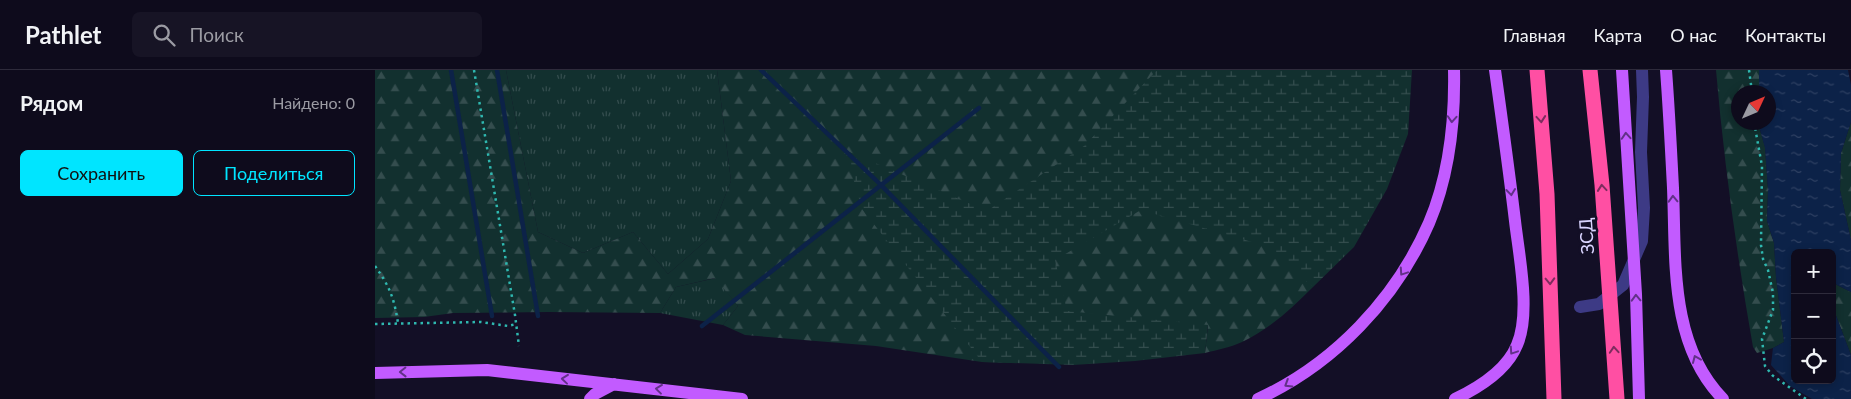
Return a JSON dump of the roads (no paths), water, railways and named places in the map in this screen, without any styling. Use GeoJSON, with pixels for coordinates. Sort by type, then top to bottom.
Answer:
{"type":"FeatureCollection","features":[{"type":"Feature","properties":{"kind":"highway"},"geometry":{"type":"LineString","coordinates":[[1537,70],[1547,194],[1554,399]]}},
{"type":"Feature","properties":{"kind":"highway","name":"ЗСД"},"geometry":{"type":"LineString","coordinates":[[1590,70],[1602,185],[1617,399]]}},
{"type":"Feature","properties":{"kind":"main road"},"geometry":{"type":"LineString","coordinates":[[1259,399],[1284,387],[1328,356],[1372,313],[1405,269],[1429,222],[1443,177],[1451,126],[1454,70]]}},
{"type":"Feature","properties":{"kind":"main road"},"geometry":{"type":"LineString","coordinates":[[1455,399],[1472,391],[1498,372],[1517,346],[1523,317],[1522,281],[1495,70]]}},
{"type":"Feature","properties":{"kind":"main road"},"geometry":{"type":"LineString","coordinates":[[1622,70],[1636,294],[1639,399]]}},
{"type":"Feature","properties":{"kind":"main road"},"geometry":{"type":"LineString","coordinates":[[1666,70],[1677,283],[1682,324],[1698,364],[1723,399]]}},
{"type":"Feature","properties":{"kind":"main road"},"geometry":{"type":"LineString","coordinates":[[375,373],[487,370],[742,399]]}},
{"type":"Feature","properties":{"kind":"main road"},"geometry":{"type":"LineString","coordinates":[[591,399],[595,394],[614,384]]}},
{"type":"Feature","properties":{"kind":"lane"},"geometry":{"type":"LineString","coordinates":[[1580,308],[1599,304],[1623,285],[1642,241],[1644,208],[1641,152],[1642,70]]}},
{"type":"Feature","properties":{"kind":"water"},"geometry":{"type":"Polygon","coordinates":[[[1759,70],[1848,70],[1851,85],[1851,122],[1841,153],[1840,190],[1851,240],[1851,292],[1836,284],[1836,249],[1791,249],[1791,384],[1836,384],[1836,316],[1851,355],[1851,399],[1812,399],[1790,386],[1771,365],[1773,348],[1784,342],[1774,243],[1767,221],[1768,190],[1765,148],[1760,130],[1776,130],[1776,85],[1759,85],[1759,70]]]}},
{"type":"Feature","properties":{"kind":"waterway"},"geometry":{"type":"LineString","coordinates":[[451,70],[492,316]]}},
{"type":"Feature","properties":{"kind":"waterway"},"geometry":{"type":"LineString","coordinates":[[497,70],[538,316]]}},
{"type":"Feature","properties":{"kind":"waterway"},"geometry":{"type":"LineString","coordinates":[[761,70],[881,185],[1059,367]]}},
{"type":"Feature","properties":{"kind":"waterway"},"geometry":{"type":"LineString","coordinates":[[702,326],[979,108]]}}]}
